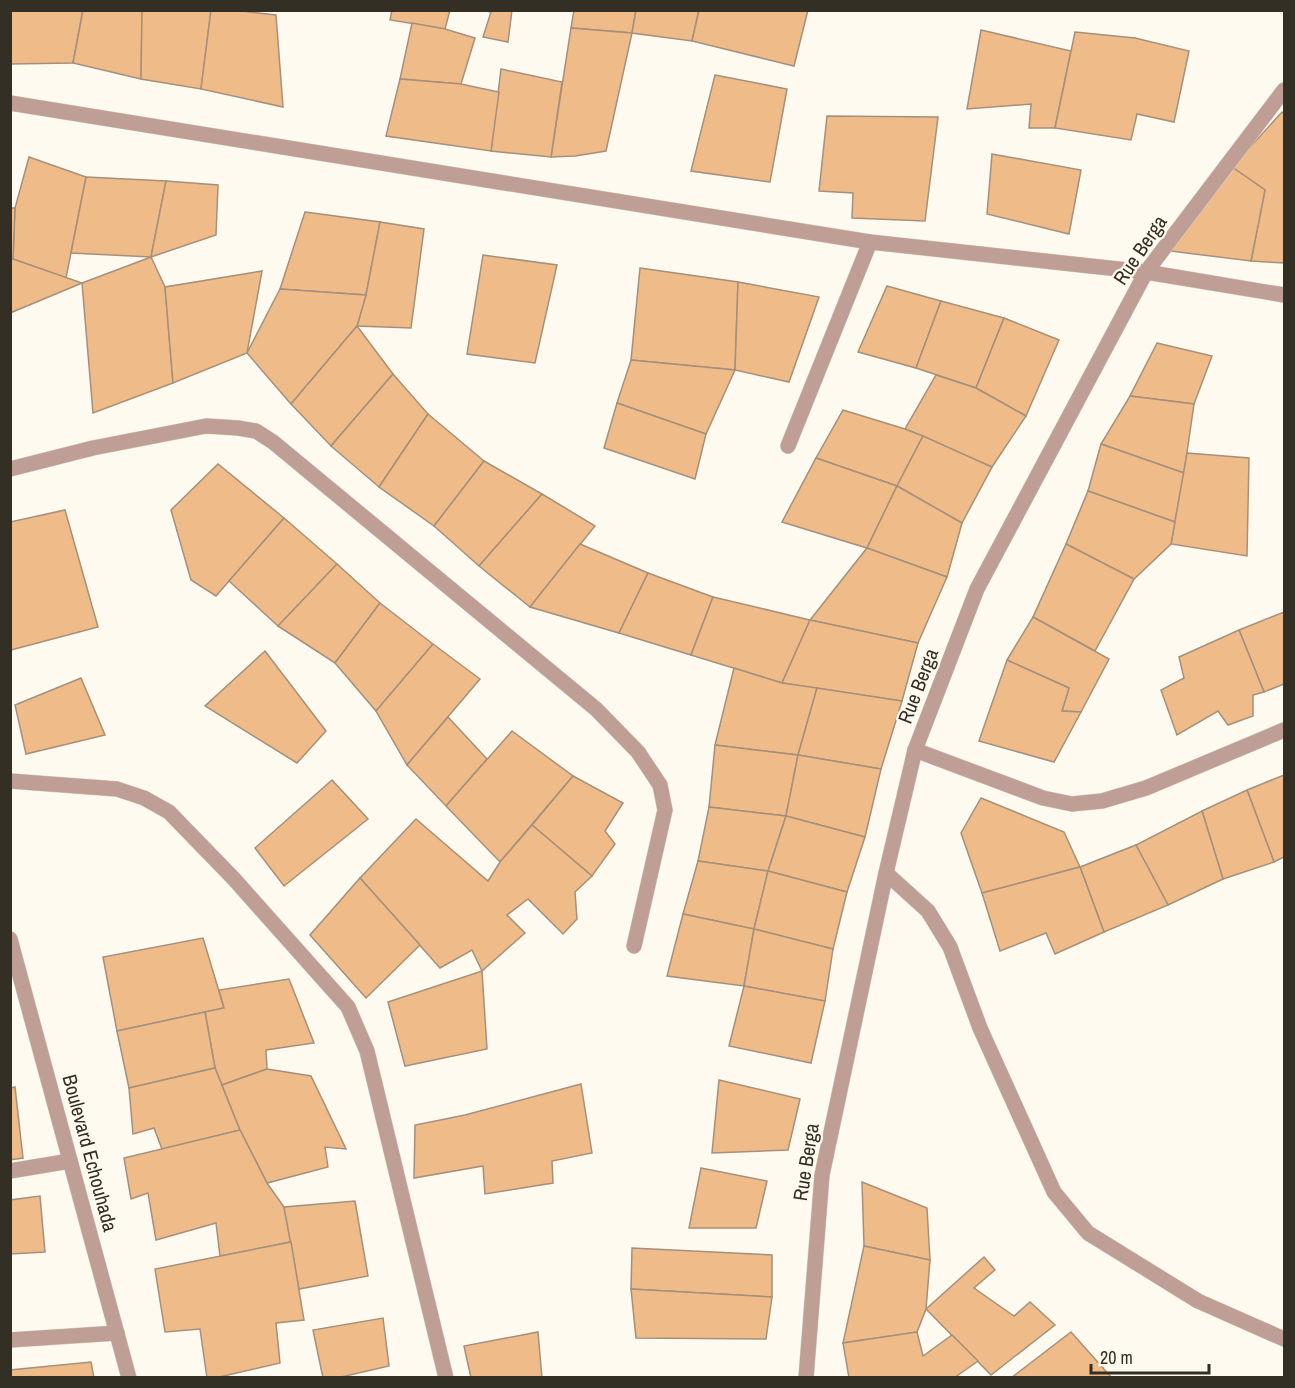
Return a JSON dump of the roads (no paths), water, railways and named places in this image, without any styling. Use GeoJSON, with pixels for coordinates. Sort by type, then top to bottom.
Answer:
{"type":"FeatureCollection","features":[{"type":"Feature","properties":{"kind":"street","name":"Rue Berga"},"geometry":{"type":"LineString","coordinates":[[806,1377],[822,1175],[886,873],[915,750],[977,589],[1146,272],[1284,90]]}},
{"type":"Feature","properties":{"kind":"street"},"geometry":{"type":"LineString","coordinates":[[10,103],[870,242],[1146,272],[1284,295]]}},
{"type":"Feature","properties":{"kind":"street"},"geometry":{"type":"LineString","coordinates":[[788,446],[870,242]]}},
{"type":"Feature","properties":{"kind":"street"},"geometry":{"type":"LineString","coordinates":[[10,469],[93,448],[206,426],[256,431],[273,442],[596,709],[638,752],[660,785],[665,810],[634,946]]}},
{"type":"Feature","properties":{"kind":"street"},"geometry":{"type":"LineString","coordinates":[[915,750],[1043,798],[1072,804],[1102,801],[1146,788],[1284,730]]}},
{"type":"Feature","properties":{"kind":"street"},"geometry":{"type":"LineString","coordinates":[[10,781],[117,789],[144,798],[169,812],[234,879],[348,1007],[367,1051],[446,1377]]}},
{"type":"Feature","properties":{"kind":"street"},"geometry":{"type":"LineString","coordinates":[[886,873],[928,911],[950,947],[980,1028],[1054,1192],[1088,1233],[1198,1301],[1284,1339]]}},
{"type":"Feature","properties":{"kind":"street","name":"Boulevard Echouhada"},"geometry":{"type":"LineString","coordinates":[[10,939],[129,1377]]}},
{"type":"Feature","properties":{"kind":"street"},"geometry":{"type":"LineString","coordinates":[[10,1171],[70,1161]]}},
{"type":"Feature","properties":{"kind":"street"},"geometry":{"type":"LineString","coordinates":[[10,1340],[117,1333]]}}]}
